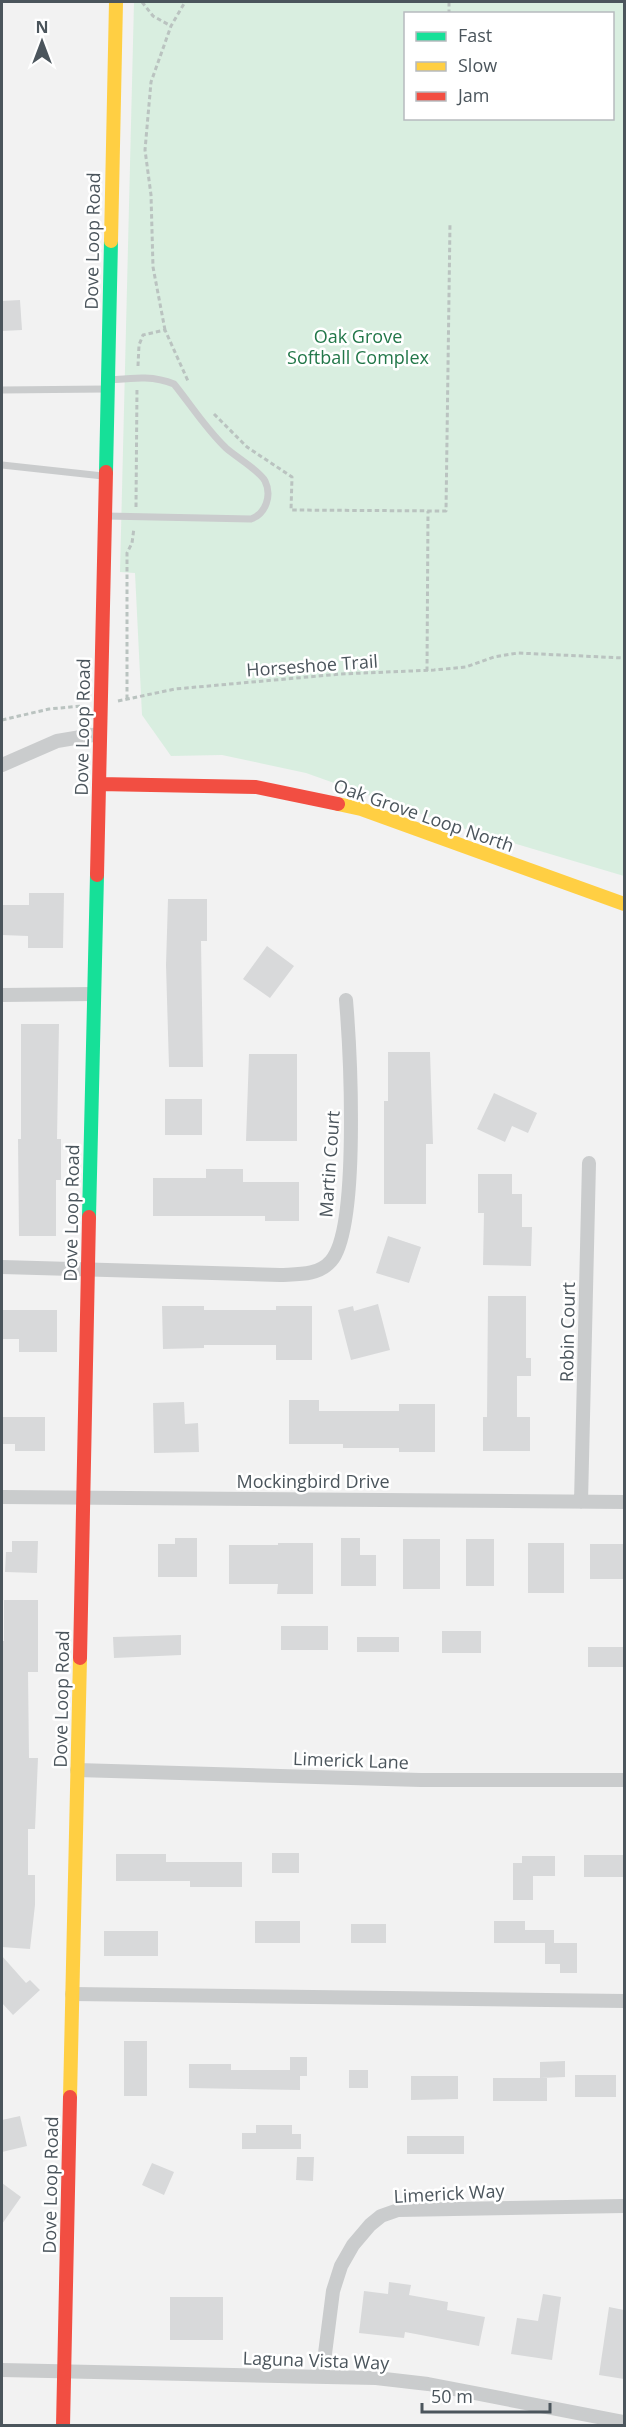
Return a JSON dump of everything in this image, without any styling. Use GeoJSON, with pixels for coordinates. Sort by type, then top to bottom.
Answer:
{"type":"FeatureCollection","features":[{"type":"Feature","properties":{"kind":"street","name":"Dove Loop Road"},"geometry":{"type":"LineString","coordinates":[[63,2426],[116,2]]}},
{"type":"Feature","properties":{"kind":"street"},"geometry":{"type":"LineString","coordinates":[[2,765],[57,741],[99,734]]}},
{"type":"Feature","properties":{"kind":"street","name":"Oak Grove Loop North"},"geometry":{"type":"LineString","coordinates":[[99,784],[256,787],[306,796],[361,809],[624,904]]}},
{"type":"Feature","properties":{"kind":"street"},"geometry":{"type":"LineString","coordinates":[[2,995],[94,994]]}},
{"type":"Feature","properties":{"kind":"street","name":"Martin Court"},"geometry":{"type":"LineString","coordinates":[[2,1267],[280,1275],[306,1274],[323,1269],[332,1260],[340,1245],[347,1202],[351,1076],[346,999]]}},
{"type":"Feature","properties":{"kind":"street","name":"Robin Court"},"geometry":{"type":"LineString","coordinates":[[581,1502],[590,1163]]}},
{"type":"Feature","properties":{"kind":"street","name":"Mockingbird Drive"},"geometry":{"type":"LineString","coordinates":[[2,1497],[624,1502]]}},
{"type":"Feature","properties":{"kind":"street","name":"Limerick Lane"},"geometry":{"type":"LineString","coordinates":[[77,1770],[421,1780],[624,1780]]}},
{"type":"Feature","properties":{"kind":"street"},"geometry":{"type":"LineString","coordinates":[[72,1994],[624,2001]]}},
{"type":"Feature","properties":{"kind":"street","name":"Limerick Way"},"geometry":{"type":"LineString","coordinates":[[322,2377],[333,2291],[341,2266],[353,2245],[381,2216],[398,2210],[624,2206]]}},
{"type":"Feature","properties":{"kind":"street","name":"Laguna Vista Way"},"geometry":{"type":"LineString","coordinates":[[2,2370],[376,2378],[428,2384],[624,2422]]}},
{"type":"Feature","properties":{"kind":"lane"},"geometry":{"type":"LineString","coordinates":[[2,390],[107,384],[138,378],[161,379],[174,384],[225,447],[262,477],[268,492],[264,508],[258,517],[251,519],[104,516]]}},
{"type":"Feature","properties":{"kind":"lane"},"geometry":{"type":"LineString","coordinates":[[2,465],[105,476]]}},
{"type":"Feature","properties":{"kind":"path"},"geometry":{"type":"LineString","coordinates":[[142,2],[153,16],[171,26]]}},
{"type":"Feature","properties":{"kind":"path"},"geometry":{"type":"LineString","coordinates":[[185,2],[171,26],[151,82],[145,150],[151,195],[153,267],[165,330],[191,387]]}},
{"type":"Feature","properties":{"kind":"path"},"geometry":{"type":"LineString","coordinates":[[210,410],[247,447],[292,477],[291,510],[446,511],[450,224]]}},
{"type":"Feature","properties":{"kind":"path"},"geometry":{"type":"LineString","coordinates":[[127,699],[128,553],[136,516],[139,345],[143,335],[165,330]]}},
{"type":"Feature","properties":{"kind":"path"},"geometry":{"type":"LineString","coordinates":[[427,671],[428,511]]}},
{"type":"Feature","properties":{"kind":"path","name":"Horseshoe Trail"},"geometry":{"type":"LineString","coordinates":[[2,720],[49,709],[100,704],[186,688],[341,674],[427,671],[466,667],[494,657],[518,653],[624,658]]}},
{"type":"Feature","properties":{"kind":"green space","name":"Oak Grove Softball Complex"},"geometry":{"type":"Polygon","coordinates":[[[134,2],[624,2],[624,876],[452,825],[306,773],[222,755],[171,756],[142,715],[135,573],[120,572],[134,2]]]}},
{"type":"Feature","properties":{"kind":"building"},"geometry":{"type":"Polygon","coordinates":[[[20,300],[22,330],[2,331],[2,301],[20,300]]]}},
{"type":"Feature","properties":{"kind":"building"},"geometry":{"type":"Polygon","coordinates":[[[29,893],[64,893],[63,948],[28,948],[28,936],[2,935],[2,905],[29,905],[29,893]]]}},
{"type":"Feature","properties":{"kind":"building"},"geometry":{"type":"Polygon","coordinates":[[[168,899],[207,899],[207,941],[201,941],[203,1067],[169,1067],[166,965],[168,899]]]}},
{"type":"Feature","properties":{"kind":"building"},"geometry":{"type":"Polygon","coordinates":[[[267,946],[294,966],[270,998],[243,979],[267,946]]]}},
{"type":"Feature","properties":{"kind":"building"},"geometry":{"type":"Polygon","coordinates":[[[21,1024],[59,1024],[57,1139],[61,1139],[61,1180],[56,1180],[56,1236],[19,1236],[18,1139],[21,1139],[21,1024]]]}},
{"type":"Feature","properties":{"kind":"building"},"geometry":{"type":"Polygon","coordinates":[[[388,1052],[430,1052],[433,1144],[426,1144],[426,1204],[384,1204],[384,1101],[388,1101],[388,1052]]]}},
{"type":"Feature","properties":{"kind":"building"},"geometry":{"type":"Polygon","coordinates":[[[249,1054],[297,1054],[297,1141],[246,1141],[249,1054]]]}},
{"type":"Feature","properties":{"kind":"building"},"geometry":{"type":"Polygon","coordinates":[[[494,1093],[537,1113],[528,1133],[512,1126],[505,1142],[477,1129],[494,1093]]]}},
{"type":"Feature","properties":{"kind":"building"},"geometry":{"type":"Polygon","coordinates":[[[165,1099],[202,1099],[202,1135],[165,1135],[165,1099]]]}},
{"type":"Feature","properties":{"kind":"building"},"geometry":{"type":"Polygon","coordinates":[[[206,1169],[243,1169],[243,1182],[299,1182],[299,1221],[265,1221],[265,1216],[153,1216],[153,1178],[206,1178],[206,1169]]]}},
{"type":"Feature","properties":{"kind":"building"},"geometry":{"type":"Polygon","coordinates":[[[478,1174],[512,1174],[512,1194],[522,1194],[522,1227],[532,1227],[531,1266],[483,1265],[484,1213],[478,1213],[478,1174]]]}},
{"type":"Feature","properties":{"kind":"building"},"geometry":{"type":"Polygon","coordinates":[[[388,1236],[421,1247],[409,1283],[376,1273],[388,1236]]]}},
{"type":"Feature","properties":{"kind":"building"},"geometry":{"type":"Polygon","coordinates":[[[488,1296],[526,1296],[526,1358],[531,1358],[531,1376],[517,1376],[517,1417],[530,1417],[530,1451],[483,1451],[483,1417],[487,1417],[488,1296]]]}},
{"type":"Feature","properties":{"kind":"building"},"geometry":{"type":"Polygon","coordinates":[[[378,1304],[390,1350],[351,1360],[338,1310],[353,1306],[354,1311],[378,1304]]]}},
{"type":"Feature","properties":{"kind":"building"},"geometry":{"type":"Polygon","coordinates":[[[162,1306],[204,1306],[204,1310],[276,1310],[276,1306],[312,1306],[312,1360],[276,1360],[276,1345],[204,1345],[204,1348],[163,1349],[162,1306]]]}},
{"type":"Feature","properties":{"kind":"building"},"geometry":{"type":"Polygon","coordinates":[[[2,1310],[57,1310],[57,1352],[19,1352],[19,1339],[2,1339],[2,1310]]]}},
{"type":"Feature","properties":{"kind":"building"},"geometry":{"type":"Polygon","coordinates":[[[289,1400],[319,1400],[319,1411],[399,1411],[399,1404],[435,1404],[435,1452],[399,1452],[399,1448],[343,1448],[343,1444],[289,1444],[289,1400]]]}},
{"type":"Feature","properties":{"kind":"building"},"geometry":{"type":"Polygon","coordinates":[[[184,1402],[185,1424],[198,1423],[199,1452],[154,1453],[153,1403],[184,1402]]]}},
{"type":"Feature","properties":{"kind":"building"},"geometry":{"type":"Polygon","coordinates":[[[2,1417],[45,1417],[45,1451],[15,1451],[15,1444],[2,1444],[2,1417]]]}},
{"type":"Feature","properties":{"kind":"building"},"geometry":{"type":"Polygon","coordinates":[[[175,1538],[197,1538],[197,1577],[158,1577],[158,1544],[175,1544],[175,1538]]]}},
{"type":"Feature","properties":{"kind":"building"},"geometry":{"type":"Polygon","coordinates":[[[341,1538],[360,1538],[360,1555],[376,1555],[376,1586],[341,1586],[341,1538]]]}},
{"type":"Feature","properties":{"kind":"building"},"geometry":{"type":"Polygon","coordinates":[[[403,1539],[440,1539],[440,1589],[403,1589],[403,1539]]]}},
{"type":"Feature","properties":{"kind":"building"},"geometry":{"type":"Polygon","coordinates":[[[466,1539],[494,1539],[494,1586],[466,1586],[466,1539]]]}},
{"type":"Feature","properties":{"kind":"building"},"geometry":{"type":"Polygon","coordinates":[[[12,1541],[38,1541],[37,1573],[5,1572],[6,1552],[12,1552],[12,1541]]]}},
{"type":"Feature","properties":{"kind":"building"},"geometry":{"type":"Polygon","coordinates":[[[278,1543],[313,1543],[313,1594],[277,1594],[278,1584],[229,1584],[229,1545],[278,1545],[278,1543]]]}},
{"type":"Feature","properties":{"kind":"building"},"geometry":{"type":"Polygon","coordinates":[[[528,1543],[564,1543],[564,1593],[528,1593],[528,1543]]]}},
{"type":"Feature","properties":{"kind":"building"},"geometry":{"type":"Polygon","coordinates":[[[590,1544],[624,1544],[624,1579],[590,1579],[590,1544]]]}},
{"type":"Feature","properties":{"kind":"building"},"geometry":{"type":"Polygon","coordinates":[[[4,1600],[38,1600],[38,1672],[28,1672],[29,1758],[38,1758],[35,1829],[28,1829],[28,1875],[35,1875],[35,1905],[30,1949],[2,1947],[4,1600]]]}},
{"type":"Feature","properties":{"kind":"building"},"geometry":{"type":"Polygon","coordinates":[[[281,1626],[328,1626],[328,1650],[281,1650],[281,1626]]]}},
{"type":"Feature","properties":{"kind":"building"},"geometry":{"type":"Polygon","coordinates":[[[442,1631],[481,1631],[481,1653],[442,1653],[442,1631]]]}},
{"type":"Feature","properties":{"kind":"building"},"geometry":{"type":"Polygon","coordinates":[[[181,1635],[181,1655],[114,1658],[113,1637],[181,1635]]]}},
{"type":"Feature","properties":{"kind":"building"},"geometry":{"type":"Polygon","coordinates":[[[357,1637],[399,1637],[399,1652],[357,1652],[357,1637]]]}},
{"type":"Feature","properties":{"kind":"building"},"geometry":{"type":"Polygon","coordinates":[[[588,1647],[624,1647],[624,1667],[588,1667],[588,1647]]]}},
{"type":"Feature","properties":{"kind":"building"},"geometry":{"type":"Polygon","coordinates":[[[272,1853],[299,1853],[299,1873],[272,1873],[272,1853]]]}},
{"type":"Feature","properties":{"kind":"building"},"geometry":{"type":"Polygon","coordinates":[[[116,1854],[166,1854],[166,1862],[242,1862],[242,1887],[190,1887],[190,1881],[116,1881],[116,1854]]]}},
{"type":"Feature","properties":{"kind":"building"},"geometry":{"type":"Polygon","coordinates":[[[584,1855],[624,1855],[624,1877],[584,1877],[584,1855]]]}},
{"type":"Feature","properties":{"kind":"building"},"geometry":{"type":"Polygon","coordinates":[[[522,1856],[555,1856],[555,1876],[533,1876],[533,1900],[513,1900],[513,1863],[522,1863],[522,1856]]]}},
{"type":"Feature","properties":{"kind":"building"},"geometry":{"type":"Polygon","coordinates":[[[255,1921],[300,1921],[300,1943],[255,1943],[255,1921]]]}},
{"type":"Feature","properties":{"kind":"building"},"geometry":{"type":"Polygon","coordinates":[[[494,1921],[525,1921],[525,1930],[554,1930],[554,1943],[577,1943],[577,1973],[560,1973],[560,1964],[545,1964],[545,1943],[494,1943],[494,1921]]]}},
{"type":"Feature","properties":{"kind":"building"},"geometry":{"type":"Polygon","coordinates":[[[351,1924],[386,1924],[386,1943],[351,1943],[351,1924]]]}},
{"type":"Feature","properties":{"kind":"building"},"geometry":{"type":"Polygon","coordinates":[[[104,1931],[158,1931],[158,1956],[104,1956],[104,1931]]]}},
{"type":"Feature","properties":{"kind":"building"},"geometry":{"type":"Polygon","coordinates":[[[2,1956],[26,1983],[30,1980],[40,1990],[13,2015],[2,2003],[2,1956]]]}},
{"type":"Feature","properties":{"kind":"building"},"geometry":{"type":"Polygon","coordinates":[[[124,2041],[147,2041],[147,2096],[124,2096],[124,2041]]]}},
{"type":"Feature","properties":{"kind":"building"},"geometry":{"type":"Polygon","coordinates":[[[290,2057],[307,2057],[307,2076],[300,2076],[300,2090],[189,2088],[189,2064],[231,2064],[231,2070],[290,2070],[290,2057]]]}},
{"type":"Feature","properties":{"kind":"building"},"geometry":{"type":"Polygon","coordinates":[[[565,2061],[565,2077],[540,2078],[540,2062],[565,2061]]]}},
{"type":"Feature","properties":{"kind":"building"},"geometry":{"type":"Polygon","coordinates":[[[349,2070],[368,2070],[368,2088],[349,2088],[349,2070]]]}},
{"type":"Feature","properties":{"kind":"building"},"geometry":{"type":"Polygon","coordinates":[[[575,2075],[616,2075],[616,2097],[575,2097],[575,2075]]]}},
{"type":"Feature","properties":{"kind":"building"},"geometry":{"type":"Polygon","coordinates":[[[411,2076],[458,2076],[458,2099],[411,2100],[411,2076]]]}},
{"type":"Feature","properties":{"kind":"building"},"geometry":{"type":"Polygon","coordinates":[[[493,2078],[547,2078],[547,2101],[493,2101],[493,2078]]]}},
{"type":"Feature","properties":{"kind":"building"},"geometry":{"type":"Polygon","coordinates":[[[20,2116],[27,2146],[2,2152],[2,2120],[20,2116]]]}},
{"type":"Feature","properties":{"kind":"building"},"geometry":{"type":"Polygon","coordinates":[[[256,2125],[292,2125],[292,2134],[301,2134],[301,2149],[242,2149],[242,2133],[256,2133],[256,2125]]]}},
{"type":"Feature","properties":{"kind":"building"},"geometry":{"type":"Polygon","coordinates":[[[407,2136],[464,2136],[464,2154],[407,2154],[407,2136]]]}},
{"type":"Feature","properties":{"kind":"building"},"geometry":{"type":"Polygon","coordinates":[[[297,2157],[314,2157],[313,2181],[296,2180],[297,2157]]]}},
{"type":"Feature","properties":{"kind":"building"},"geometry":{"type":"Polygon","coordinates":[[[152,2163],[174,2172],[164,2195],[142,2185],[152,2163]]]}},
{"type":"Feature","properties":{"kind":"building"},"geometry":{"type":"Polygon","coordinates":[[[2,2183],[21,2197],[2,2224],[2,2183]]]}},
{"type":"Feature","properties":{"kind":"building"},"geometry":{"type":"Polygon","coordinates":[[[389,2282],[411,2285],[409,2295],[448,2302],[447,2310],[485,2317],[479,2346],[405,2332],[404,2338],[359,2333],[364,2291],[388,2294],[389,2282]]]}},
{"type":"Feature","properties":{"kind":"building"},"geometry":{"type":"Polygon","coordinates":[[[543,2294],[561,2297],[552,2360],[511,2354],[517,2318],[538,2321],[543,2294]]]}},
{"type":"Feature","properties":{"kind":"building"},"geometry":{"type":"Polygon","coordinates":[[[170,2297],[223,2297],[223,2340],[170,2340],[170,2297]]]}},
{"type":"Feature","properties":{"kind":"building"},"geometry":{"type":"Polygon","coordinates":[[[609,2307],[624,2310],[624,2379],[599,2375],[609,2307]]]}},
{"type":"Feature","properties":{"kind":"traffic: fast"},"geometry":{"type":"LineString","coordinates":[[106,472],[111,241]]}},
{"type":"Feature","properties":{"kind":"traffic: fast"},"geometry":{"type":"LineString","coordinates":[[89,1217],[97,875]]}},
{"type":"Feature","properties":{"kind":"traffic: slow"},"geometry":{"type":"LineString","coordinates":[[111,241],[116,2]]}},
{"type":"Feature","properties":{"kind":"traffic: slow"},"geometry":{"type":"LineString","coordinates":[[338,804],[361,809],[624,904]]}},
{"type":"Feature","properties":{"kind":"traffic: slow"},"geometry":{"type":"LineString","coordinates":[[70,2097],[80,1658]]}},
{"type":"Feature","properties":{"kind":"traffic: jam"},"geometry":{"type":"LineString","coordinates":[[97,875],[106,472]]}},
{"type":"Feature","properties":{"kind":"traffic: jam"},"geometry":{"type":"LineString","coordinates":[[99,784],[256,787],[338,804]]}},
{"type":"Feature","properties":{"kind":"traffic: jam"},"geometry":{"type":"LineString","coordinates":[[80,1658],[89,1217]]}},
{"type":"Feature","properties":{"kind":"traffic: jam"},"geometry":{"type":"LineString","coordinates":[[63,2426],[70,2097]]}}]}
